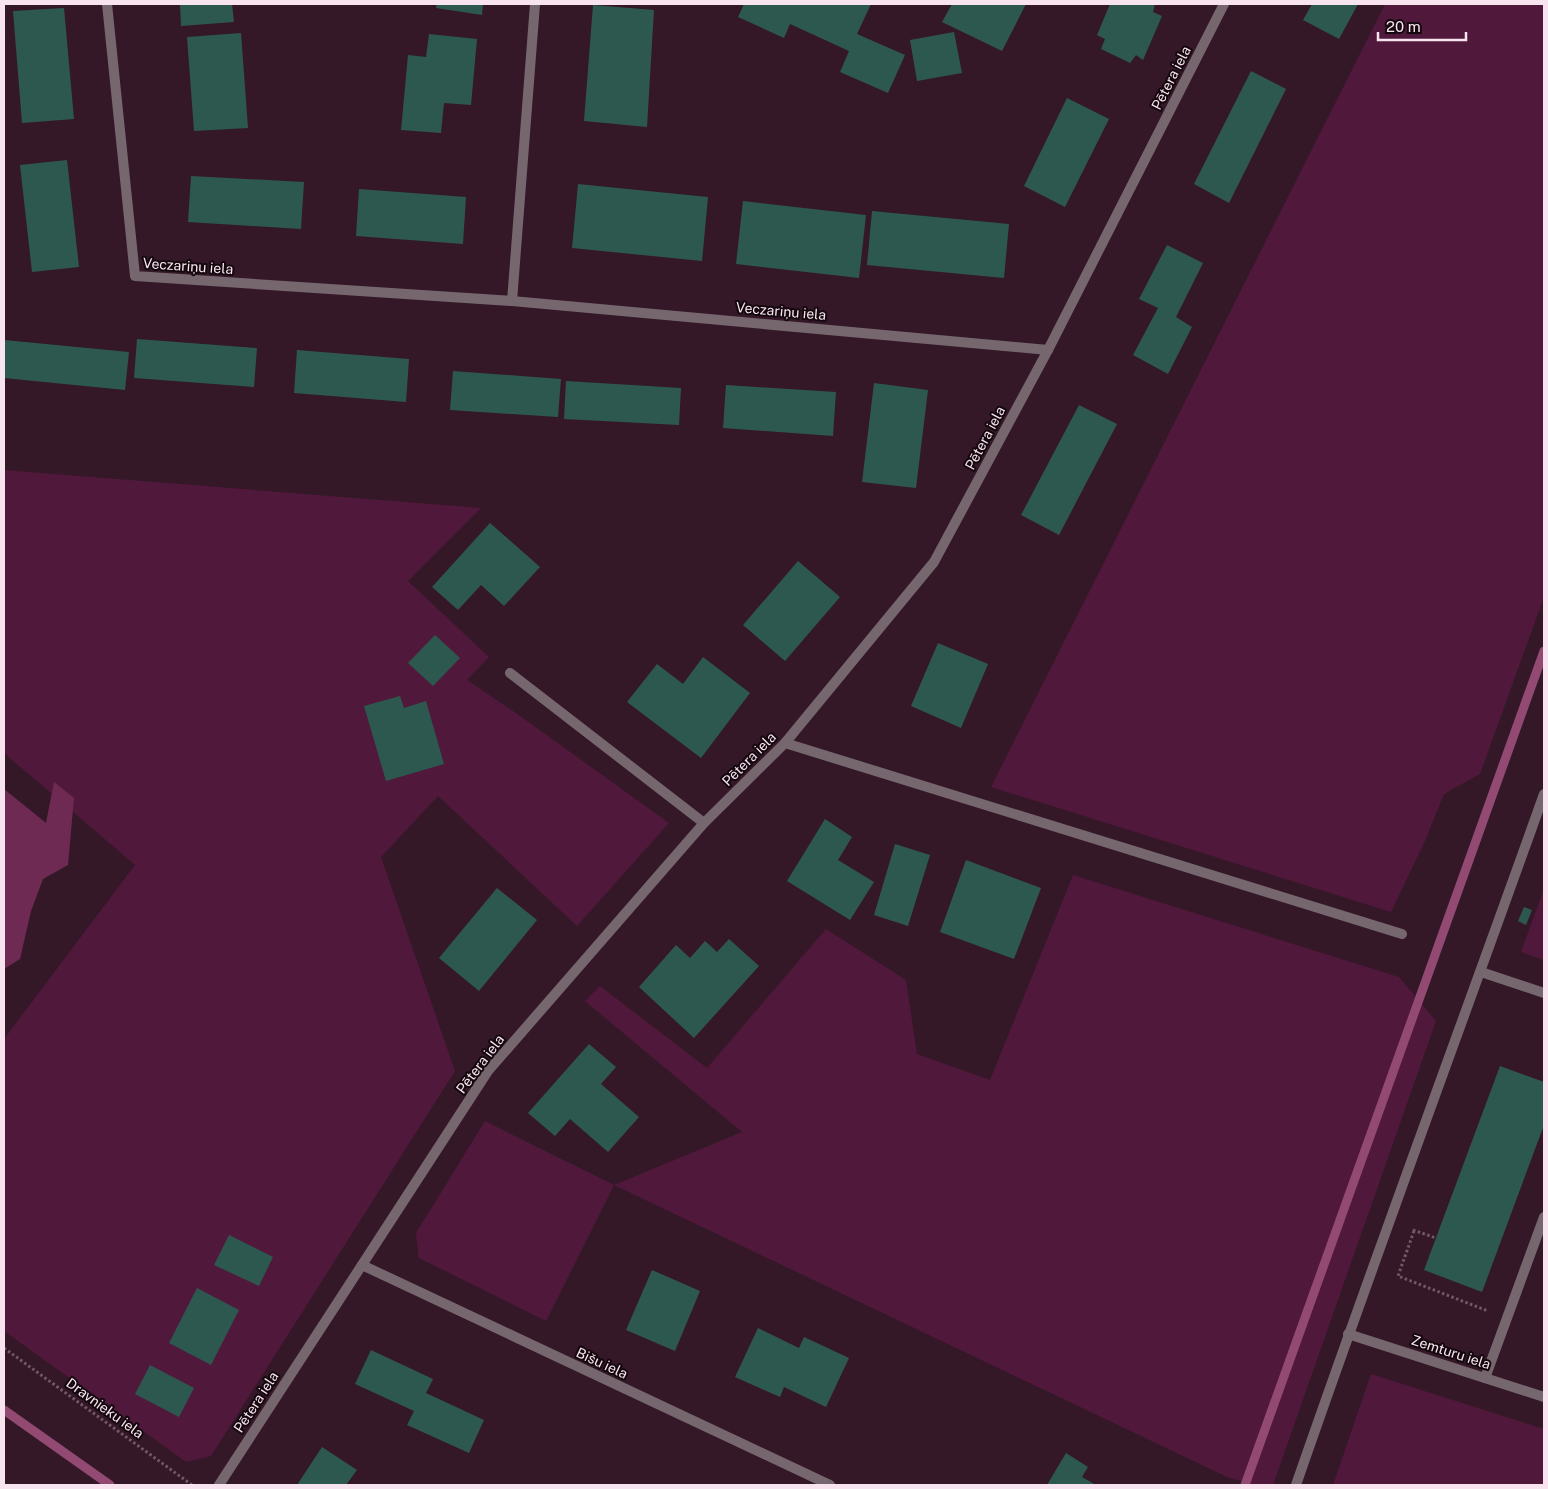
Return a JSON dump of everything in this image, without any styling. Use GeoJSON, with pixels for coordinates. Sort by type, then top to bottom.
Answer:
{"type":"FeatureCollection","features":[{"type":"Feature","properties":{"kind":"street","name":"Veczariņu iela"},"geometry":{"type":"LineString","coordinates":[[107,4],[135,276],[512,301],[1048,350]]}},
{"type":"Feature","properties":{"kind":"street"},"geometry":{"type":"LineString","coordinates":[[512,301],[535,4]]}},
{"type":"Feature","properties":{"kind":"street","name":"Pētera iela"},"geometry":{"type":"LineString","coordinates":[[218,1485],[488,1072],[704,822],[785,743],[934,562],[1048,350],[1224,4]]}},
{"type":"Feature","properties":{"kind":"street"},"geometry":{"type":"LineString","coordinates":[[510,673],[704,822]]}},
{"type":"Feature","properties":{"kind":"street"},"geometry":{"type":"LineString","coordinates":[[785,743],[1402,934]]}},
{"type":"Feature","properties":{"kind":"street"},"geometry":{"type":"LineString","coordinates":[[1296,1485],[1348,1334],[1481,972],[1544,794]]}},
{"type":"Feature","properties":{"kind":"street"},"geometry":{"type":"LineString","coordinates":[[1481,972],[1544,993]]}},
{"type":"Feature","properties":{"kind":"street"},"geometry":{"type":"LineString","coordinates":[[1485,1378],[1544,1217]]}},
{"type":"Feature","properties":{"kind":"street","name":"Bišu iela"},"geometry":{"type":"LineString","coordinates":[[362,1265],[830,1485]]}},
{"type":"Feature","properties":{"kind":"street","name":"Zemturu iela"},"geometry":{"type":"LineString","coordinates":[[1348,1334],[1544,1397]]}},
{"type":"Feature","properties":{"kind":"path"},"geometry":{"type":"LineString","coordinates":[[1389,1222],[1436,1238]]}},
{"type":"Feature","properties":{"kind":"path"},"geometry":{"type":"LineString","coordinates":[[1414,1231],[1398,1276],[1507,1318]]}},
{"type":"Feature","properties":{"kind":"path","name":"Dravnieku iela"},"geometry":{"type":"LineString","coordinates":[[4,1348],[192,1485]]}},
{"type":"Feature","properties":{"kind":"shaded area"},"geometry":{"type":"Polygon","coordinates":[[[1385,4],[1544,4],[1544,597],[1480,774],[1444,794],[1425,841],[1391,912],[991,787],[1385,4]]]}},
{"type":"Feature","properties":{"kind":"shaded area"},"geometry":{"type":"Polygon","coordinates":[[[4,470],[481,508],[408,581],[489,657],[467,680],[669,823],[577,926],[438,796],[381,857],[455,1071],[211,1456],[186,1462],[4,1331],[4,1039],[135,865],[4,753],[4,470]]]}},
{"type":"Feature","properties":{"kind":"shaded area"},"geometry":{"type":"Polygon","coordinates":[[[54,782],[74,798],[68,865],[43,879],[31,911],[20,959],[4,969],[4,789],[46,823],[54,782]]]}},
{"type":"Feature","properties":{"kind":"shaded area"},"geometry":{"type":"Polygon","coordinates":[[[1073,875],[1399,977],[1436,1021],[1273,1485],[1255,1485],[1227,1477],[614,1185],[742,1132],[585,1001],[600,986],[707,1068],[826,929],[906,980],[917,1054],[990,1080],[1073,875]]]}},
{"type":"Feature","properties":{"kind":"shaded area"},"geometry":{"type":"Polygon","coordinates":[[[1544,889],[1544,960],[1521,952],[1544,889]]]}},
{"type":"Feature","properties":{"kind":"shaded area"},"geometry":{"type":"Polygon","coordinates":[[[485,1121],[614,1185],[546,1321],[419,1258],[416,1233],[485,1121]]]}},
{"type":"Feature","properties":{"kind":"shaded area"},"geometry":{"type":"Polygon","coordinates":[[[1371,1374],[1544,1429],[1544,1485],[1333,1485],[1371,1374]]]}},
{"type":"Feature","properties":{"kind":"building"},"geometry":{"type":"Polygon","coordinates":[[[180,4],[232,4],[234,22],[181,26],[180,4]]]}},
{"type":"Feature","properties":{"kind":"building"},"geometry":{"type":"Polygon","coordinates":[[[437,4],[483,4],[482,15],[436,8],[437,4]]]}},
{"type":"Feature","properties":{"kind":"building"},"geometry":{"type":"Polygon","coordinates":[[[744,4],[871,4],[857,34],[905,55],[888,93],[840,72],[849,51],[790,24],[784,38],[738,17],[744,4]]]}},
{"type":"Feature","properties":{"kind":"building"},"geometry":{"type":"Polygon","coordinates":[[[952,4],[1026,4],[1002,51],[942,22],[952,4]]]}},
{"type":"Feature","properties":{"kind":"building"},"geometry":{"type":"Polygon","coordinates":[[[1110,4],[1155,4],[1153,12],[1162,16],[1143,60],[1136,55],[1130,63],[1101,49],[1105,39],[1097,35],[1110,4]]]}},
{"type":"Feature","properties":{"kind":"building"},"geometry":{"type":"Polygon","coordinates":[[[1312,4],[1358,4],[1339,39],[1303,20],[1312,4]]]}},
{"type":"Feature","properties":{"kind":"building"},"geometry":{"type":"Polygon","coordinates":[[[593,5],[654,10],[647,127],[584,121],[593,5]]]}},
{"type":"Feature","properties":{"kind":"building"},"geometry":{"type":"Polygon","coordinates":[[[64,8],[74,119],[22,123],[13,11],[64,8]]]}},
{"type":"Feature","properties":{"kind":"building"},"geometry":{"type":"Polygon","coordinates":[[[954,32],[962,73],[917,81],[910,40],[954,32]]]}},
{"type":"Feature","properties":{"kind":"building"},"geometry":{"type":"Polygon","coordinates":[[[241,33],[248,128],[194,131],[187,37],[241,33]]]}},
{"type":"Feature","properties":{"kind":"building"},"geometry":{"type":"Polygon","coordinates":[[[429,34],[477,39],[471,105],[444,103],[441,133],[401,130],[408,55],[426,57],[429,34]]]}},
{"type":"Feature","properties":{"kind":"building"},"geometry":{"type":"Polygon","coordinates":[[[1251,71],[1286,89],[1229,203],[1194,184],[1251,71]]]}},
{"type":"Feature","properties":{"kind":"building"},"geometry":{"type":"Polygon","coordinates":[[[1067,98],[1109,119],[1065,207],[1024,186],[1067,98]]]}},
{"type":"Feature","properties":{"kind":"building"},"geometry":{"type":"Polygon","coordinates":[[[67,160],[79,267],[32,272],[20,165],[67,160]]]}},
{"type":"Feature","properties":{"kind":"building"},"geometry":{"type":"Polygon","coordinates":[[[191,176],[304,182],[301,229],[188,222],[191,176]]]}},
{"type":"Feature","properties":{"kind":"building"},"geometry":{"type":"Polygon","coordinates":[[[578,184],[708,197],[702,261],[572,248],[578,184]]]}},
{"type":"Feature","properties":{"kind":"building"},"geometry":{"type":"Polygon","coordinates":[[[359,189],[466,197],[463,244],[356,236],[359,189]]]}},
{"type":"Feature","properties":{"kind":"building"},"geometry":{"type":"Polygon","coordinates":[[[743,201],[866,215],[859,278],[736,264],[743,201]]]}},
{"type":"Feature","properties":{"kind":"building"},"geometry":{"type":"Polygon","coordinates":[[[872,211],[1009,224],[1004,278],[867,265],[872,211]]]}},
{"type":"Feature","properties":{"kind":"building"},"geometry":{"type":"Polygon","coordinates":[[[1167,245],[1203,263],[1176,317],[1192,327],[1168,374],[1133,355],[1158,308],[1139,299],[1167,245]]]}},
{"type":"Feature","properties":{"kind":"building"},"geometry":{"type":"Polygon","coordinates":[[[137,339],[257,348],[254,387],[134,378],[137,339]]]}},
{"type":"Feature","properties":{"kind":"building"},"geometry":{"type":"Polygon","coordinates":[[[4,340],[129,352],[125,390],[4,378],[4,340]]]}},
{"type":"Feature","properties":{"kind":"building"},"geometry":{"type":"Polygon","coordinates":[[[297,350],[409,359],[406,402],[294,393],[297,350]]]}},
{"type":"Feature","properties":{"kind":"building"},"geometry":{"type":"Polygon","coordinates":[[[453,371],[561,379],[558,417],[450,410],[453,371]]]}},
{"type":"Feature","properties":{"kind":"building"},"geometry":{"type":"Polygon","coordinates":[[[566,381],[681,388],[679,425],[564,419],[566,381]]]}},
{"type":"Feature","properties":{"kind":"building"},"geometry":{"type":"Polygon","coordinates":[[[874,383],[928,390],[916,488],[862,482],[874,383]]]}},
{"type":"Feature","properties":{"kind":"building"},"geometry":{"type":"Polygon","coordinates":[[[726,385],[836,392],[833,436],[723,428],[726,385]]]}},
{"type":"Feature","properties":{"kind":"building"},"geometry":{"type":"Polygon","coordinates":[[[1079,405],[1117,424],[1059,535],[1021,515],[1079,405]]]}},
{"type":"Feature","properties":{"kind":"building"},"geometry":{"type":"Polygon","coordinates":[[[490,523],[540,567],[504,606],[481,585],[458,610],[432,587],[490,523]]]}},
{"type":"Feature","properties":{"kind":"building"},"geometry":{"type":"Polygon","coordinates":[[[798,561],[840,597],[785,661],[743,625],[798,561]]]}},
{"type":"Feature","properties":{"kind":"building"},"geometry":{"type":"Polygon","coordinates":[[[435,635],[460,658],[433,686],[408,663],[435,635]]]}},
{"type":"Feature","properties":{"kind":"building"},"geometry":{"type":"Polygon","coordinates":[[[938,643],[988,664],[961,728],[911,706],[938,643]]]}},
{"type":"Feature","properties":{"kind":"building"},"geometry":{"type":"Polygon","coordinates":[[[703,657],[750,693],[701,758],[627,702],[657,664],[683,684],[703,657]]]}},
{"type":"Feature","properties":{"kind":"building"},"geometry":{"type":"Polygon","coordinates":[[[400,696],[404,708],[426,701],[444,764],[386,781],[364,706],[400,696]]]}},
{"type":"Feature","properties":{"kind":"building"},"geometry":{"type":"Polygon","coordinates":[[[825,819],[852,837],[838,860],[874,882],[850,920],[787,881],[825,819]]]}},
{"type":"Feature","properties":{"kind":"building"},"geometry":{"type":"Polygon","coordinates":[[[895,844],[930,855],[908,926],[874,915],[895,844]]]}},
{"type":"Feature","properties":{"kind":"building"},"geometry":{"type":"Polygon","coordinates":[[[966,860],[1041,888],[1014,959],[940,932],[966,860]]]}},
{"type":"Feature","properties":{"kind":"building"},"geometry":{"type":"Polygon","coordinates":[[[497,888],[537,920],[479,991],[439,958],[497,888]]]}},
{"type":"Feature","properties":{"kind":"building"},"geometry":{"type":"Polygon","coordinates":[[[1524,907],[1532,910],[1526,925],[1518,921],[1524,907]]]}},
{"type":"Feature","properties":{"kind":"building"},"geometry":{"type":"Polygon","coordinates":[[[729,939],[759,966],[694,1038],[639,987],[676,945],[690,958],[705,941],[717,952],[729,939]]]}},
{"type":"Feature","properties":{"kind":"building"},"geometry":{"type":"Polygon","coordinates":[[[589,1044],[616,1067],[601,1084],[639,1117],[608,1152],[570,1119],[555,1136],[528,1113],[589,1044]]]}},
{"type":"Feature","properties":{"kind":"building"},"geometry":{"type":"Polygon","coordinates":[[[1500,1066],[1544,1082],[1544,1125],[1482,1292],[1424,1270],[1500,1066]]]}},
{"type":"Feature","properties":{"kind":"building"},"geometry":{"type":"Polygon","coordinates":[[[229,1235],[273,1257],[259,1286],[214,1265],[229,1235]]]}},
{"type":"Feature","properties":{"kind":"building"},"geometry":{"type":"Polygon","coordinates":[[[652,1270],[700,1291],[675,1351],[626,1330],[652,1270]]]}},
{"type":"Feature","properties":{"kind":"building"},"geometry":{"type":"Polygon","coordinates":[[[197,1288],[239,1310],[211,1365],[169,1343],[197,1288]]]}},
{"type":"Feature","properties":{"kind":"building"},"geometry":{"type":"Polygon","coordinates":[[[758,1328],[799,1348],[804,1337],[849,1358],[826,1407],[784,1387],[780,1397],[735,1377],[758,1328]]]}},
{"type":"Feature","properties":{"kind":"building"},"geometry":{"type":"Polygon","coordinates":[[[371,1350],[433,1379],[426,1393],[484,1420],[469,1453],[407,1425],[414,1411],[355,1384],[371,1350]]]}},
{"type":"Feature","properties":{"kind":"building"},"geometry":{"type":"Polygon","coordinates":[[[150,1365],[194,1388],[179,1417],[135,1394],[150,1365]]]}},
{"type":"Feature","properties":{"kind":"building"},"geometry":{"type":"Polygon","coordinates":[[[322,1447],[357,1470],[346,1485],[297,1485],[322,1447]]]}},
{"type":"Feature","properties":{"kind":"building"},"geometry":{"type":"Polygon","coordinates":[[[1066,1453],[1088,1467],[1082,1477],[1096,1485],[1047,1485],[1066,1453]]]}},
{"type":"Feature","properties":{"kind":"waterway"},"geometry":{"type":"LineString","coordinates":[[1245,1485],[1544,651]]}},
{"type":"Feature","properties":{"kind":"waterway"},"geometry":{"type":"LineString","coordinates":[[4,1410],[110,1485]]}}]}
